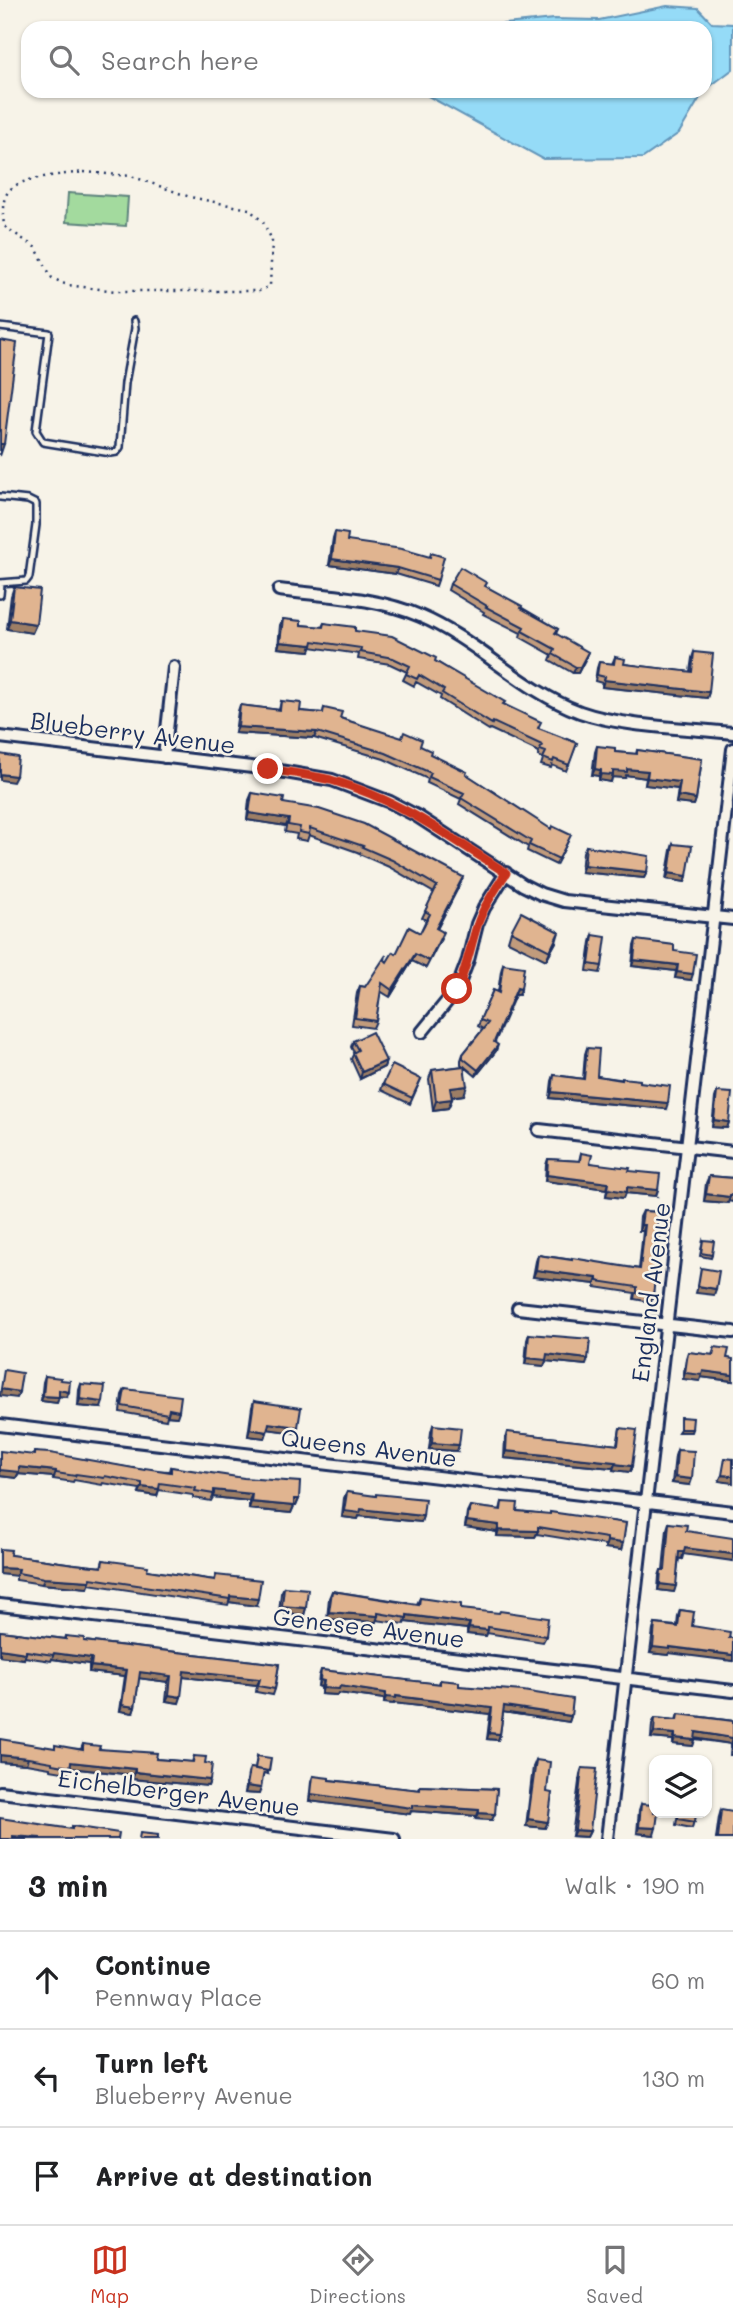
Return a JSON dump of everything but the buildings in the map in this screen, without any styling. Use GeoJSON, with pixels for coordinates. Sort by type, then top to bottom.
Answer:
{"type":"FeatureCollection","features":[{"type":"Feature","properties":{"kind":"street"},"geometry":{"type":"LineString","coordinates":[[279,590],[373,602],[421,616],[443,627],[553,699],[582,712],[611,720],[733,733]]}},
{"type":"Feature","properties":{"kind":"street"},"geometry":{"type":"LineString","coordinates":[[164,757],[174,667]]}},
{"type":"Feature","properties":{"kind":"street","name":"Blueberry Avenue"},"geometry":{"type":"LineString","coordinates":[[0,737],[306,775],[358,789],[417,816],[541,894],[564,901],[733,919]]}},
{"type":"Feature","properties":{"kind":"street","name":"England Avenue"},"geometry":{"type":"LineString","coordinates":[[607,1839],[733,749]]}},
{"type":"Feature","properties":{"kind":"street"},"geometry":{"type":"LineString","coordinates":[[422,1032],[457,989],[477,924],[506,873]]}},
{"type":"Feature","properties":{"kind":"street"},"geometry":{"type":"LineString","coordinates":[[539,1130],[733,1152]]}},
{"type":"Feature","properties":{"kind":"street"},"geometry":{"type":"LineString","coordinates":[[518,1308],[733,1332]]}},
{"type":"Feature","properties":{"kind":"street","name":"Queens Avenue"},"geometry":{"type":"LineString","coordinates":[[0,1424],[733,1511]]}},
{"type":"Feature","properties":{"kind":"street","name":"Genesee Avenue"},"geometry":{"type":"LineString","coordinates":[[0,1605],[733,1691]]}},
{"type":"Feature","properties":{"kind":"street","name":"Eichelberger Avenue"},"geometry":{"type":"LineString","coordinates":[[0,1793],[394,1839]]}},
{"type":"Feature","properties":{"kind":"lane"},"geometry":{"type":"LineString","coordinates":[[0,327],[49,333],[36,431],[43,442],[111,453],[117,452],[120,447],[134,321]]}},
{"type":"Feature","properties":{"kind":"lane"},"geometry":{"type":"LineString","coordinates":[[0,497],[28,500],[36,504],[29,577],[26,581],[1,584],[0,595]]}},
{"type":"Feature","properties":{"kind":"path"},"geometry":{"type":"LineString","coordinates":[[84,172],[131,176],[190,197],[249,209],[263,222],[272,240],[273,267],[270,286],[258,291],[116,291],[67,285],[52,278],[36,248],[4,226],[2,210],[8,192],[21,181],[84,172]]}},
{"type":"Feature","properties":{"kind":"green space"},"geometry":{"type":"Polygon","coordinates":[[[68,193],[128,197],[126,226],[66,222],[68,193]]]}},
{"type":"Feature","properties":{"kind":"water"},"geometry":{"type":"Polygon","coordinates":[[[667,6],[698,8],[710,21],[534,21],[599,20],[667,6]]]}},
{"type":"Feature","properties":{"kind":"water"},"geometry":{"type":"Polygon","coordinates":[[[712,23],[733,24],[733,69],[712,85],[712,23]]]}},
{"type":"Feature","properties":{"kind":"water"},"geometry":{"type":"Polygon","coordinates":[[[432,98],[700,98],[679,133],[643,158],[543,159],[432,98]]]}},
{"type":"Feature","properties":{"kind":"route"},"geometry":{"type":"LineString","coordinates":[[268,769],[332,780],[390,802],[417,816],[506,873],[477,924],[457,989]]}}]}
